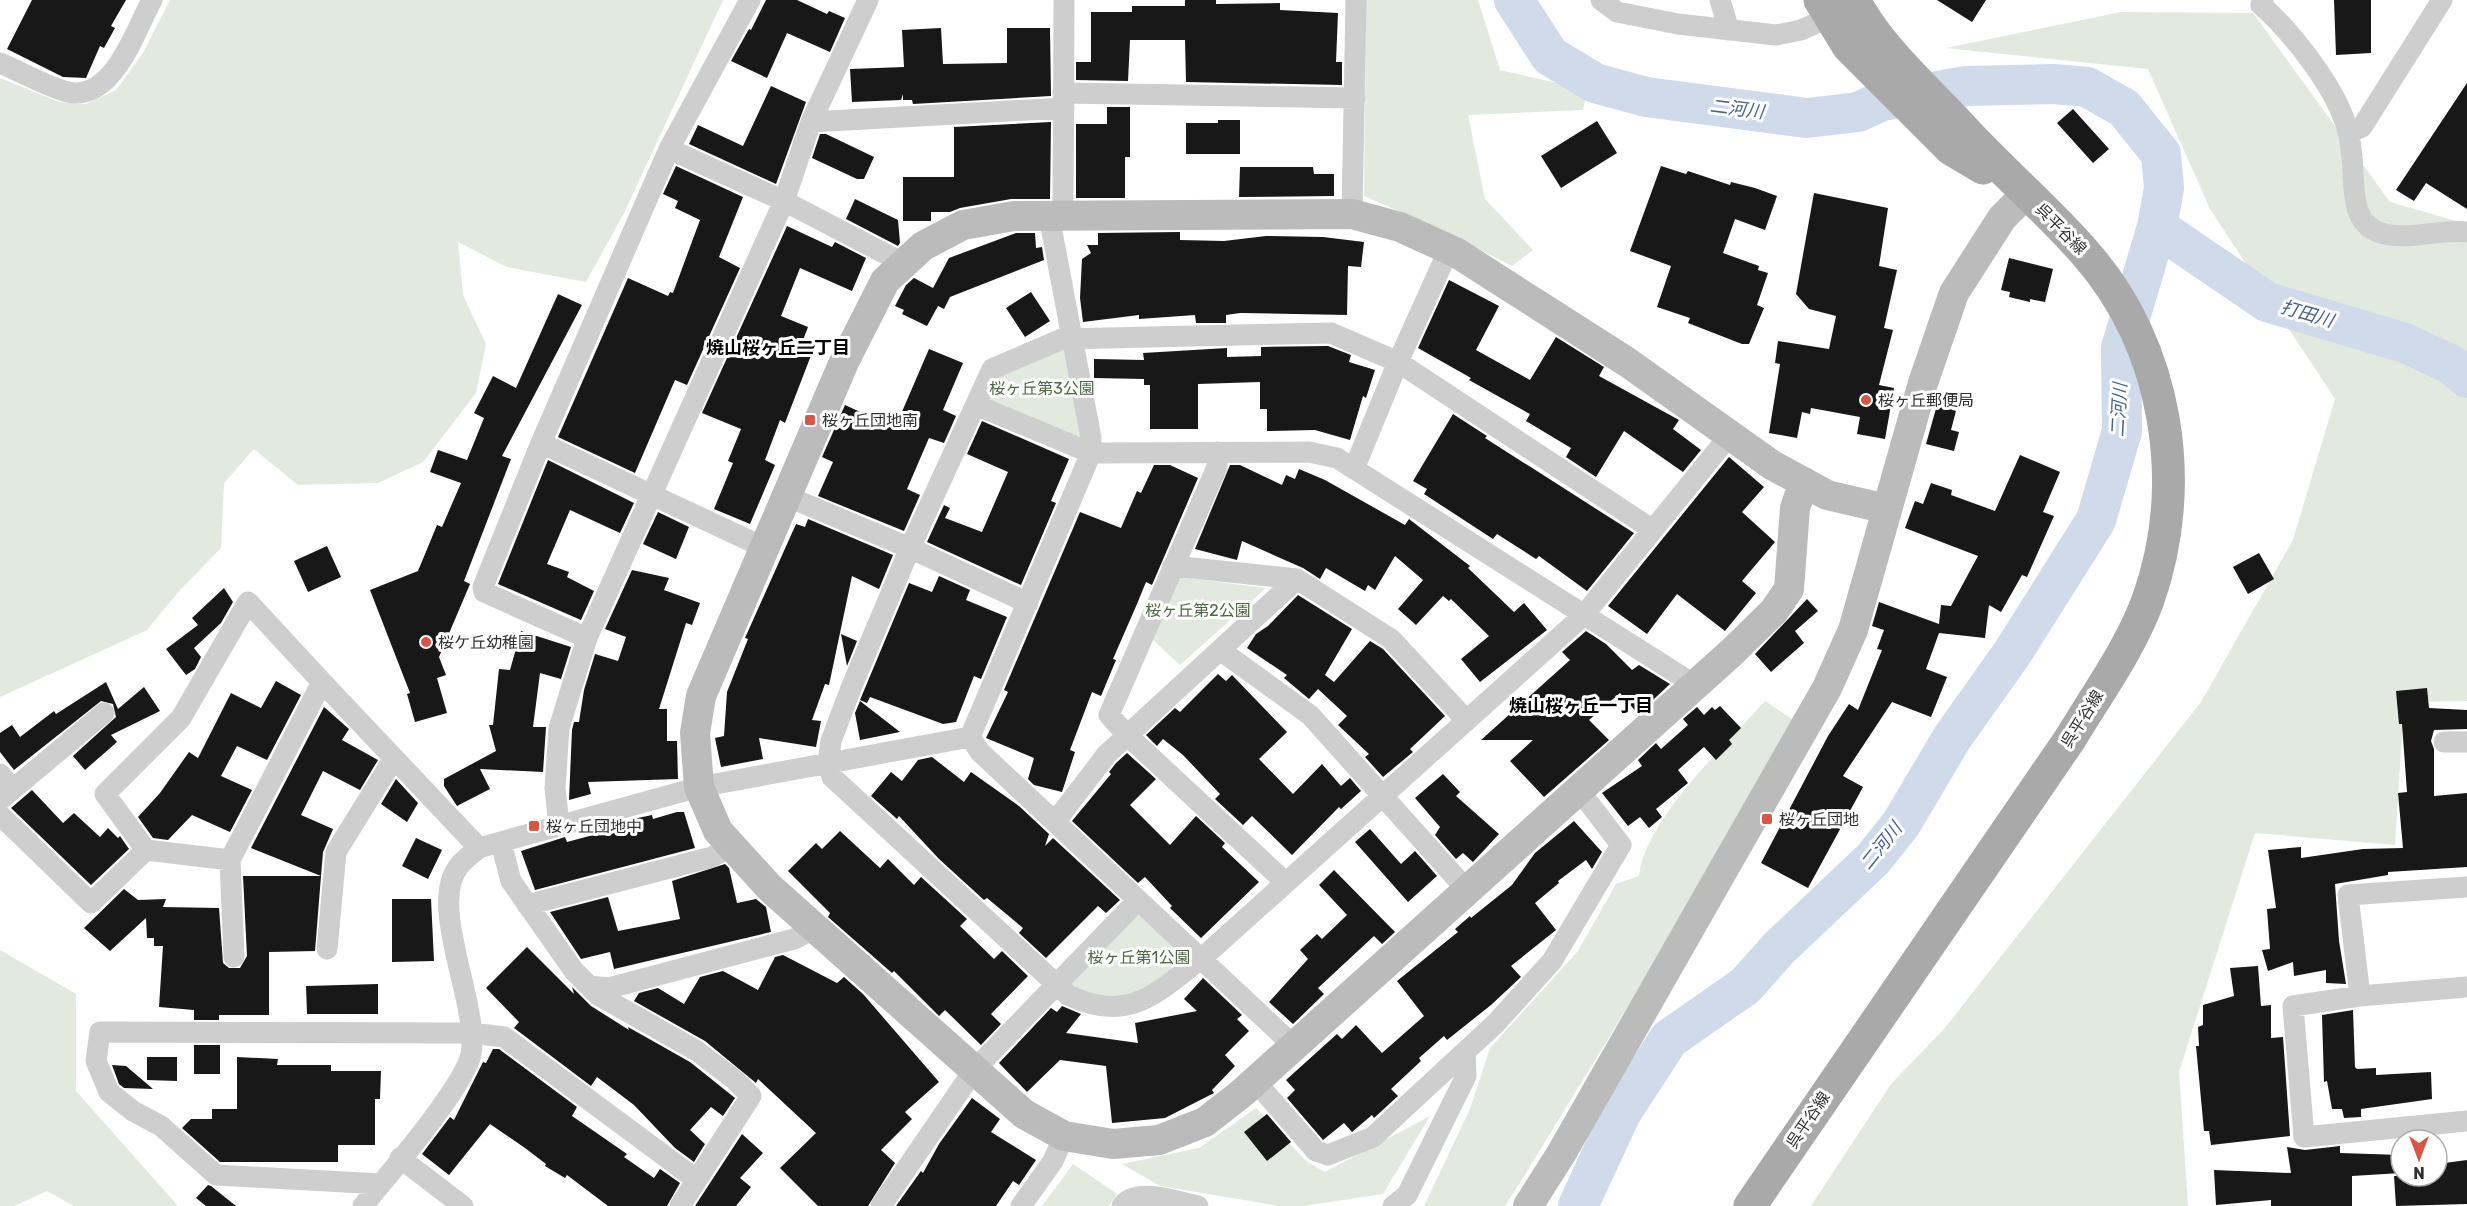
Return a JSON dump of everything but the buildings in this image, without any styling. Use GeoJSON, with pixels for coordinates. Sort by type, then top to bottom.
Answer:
{"type":"FeatureCollection","features":[{"type":"Feature","properties":{"kind":"main road","name":"呉平谷線"},"geometry":{"type":"LineString","coordinates":[[1835,6],[1882,42],[1964,147]]}},
{"type":"Feature","properties":{"kind":"main road","name":"呉平谷線"},"geometry":{"type":"LineString","coordinates":[[1750,1206],[2070,739],[2116,664],[2147,602],[2158,565],[2166,524],[2169,469],[2165,421],[2151,369],[2133,324],[2111,288],[2086,254],[2026,194],[1964,147],[1848,46],[1835,6]]}},
{"type":"Feature","properties":{"kind":"street"},"geometry":{"type":"LineString","coordinates":[[0,63],[69,92],[85,93],[99,87],[113,74],[152,0]]}},
{"type":"Feature","properties":{"kind":"street"},"geometry":{"type":"LineString","coordinates":[[586,638],[484,592],[483,587],[541,442],[669,149],[750,0]]}},
{"type":"Feature","properties":{"kind":"street"},"geometry":{"type":"LineString","coordinates":[[559,825],[555,788],[559,728],[586,638],[784,201],[811,122],[868,0]]}},
{"type":"Feature","properties":{"kind":"street"},"geometry":{"type":"LineString","coordinates":[[970,737],[1091,453],[1091,438],[1072,339],[1056,215],[1063,100],[1064,0]]}},
{"type":"Feature","properties":{"kind":"street"},"geometry":{"type":"LineString","coordinates":[[1352,214],[1356,0]]}},
{"type":"Feature","properties":{"kind":"street"},"geometry":{"type":"LineString","coordinates":[[1600,0],[1617,12],[1678,24],[1779,34],[1801,30],[1835,6]]}},
{"type":"Feature","properties":{"kind":"street"},"geometry":{"type":"LineString","coordinates":[[1720,0],[1730,30]]}},
{"type":"Feature","properties":{"kind":"street"},"geometry":{"type":"LineString","coordinates":[[2263,0],[2261,5],[2301,49],[2342,113],[2349,133],[2355,205],[2362,220],[2371,228],[2385,234],[2467,232]]}},
{"type":"Feature","properties":{"kind":"street"},"geometry":{"type":"LineString","coordinates":[[2349,133],[2362,127],[2442,0]]}},
{"type":"Feature","properties":{"kind":"street"},"geometry":{"type":"LineString","coordinates":[[811,122],[1063,100],[1355,98]]}},
{"type":"Feature","properties":{"kind":"street"},"geometry":{"type":"LineString","coordinates":[[669,149],[784,201],[903,263]]}},
{"type":"Feature","properties":{"kind":"street"},"geometry":{"type":"LineString","coordinates":[[1528,1206],[1561,1154],[1827,688],[1853,630],[1923,383],[1954,293],[2002,218],[2026,194]]}},
{"type":"Feature","properties":{"kind":"street"},"geometry":{"type":"LineString","coordinates":[[1804,482],[1795,508],[1789,589],[1774,611],[1695,685],[1255,1081],[1205,1122],[1159,1140],[1113,1144],[1064,1136],[1024,1114],[770,888],[718,831],[699,787],[695,733],[701,696],[844,362],[885,281],[923,246],[963,225],[1014,216],[1352,214],[1400,228],[1449,249],[1627,363],[1729,435],[1804,482],[1827,495],[1887,509]]}},
{"type":"Feature","properties":{"kind":"street"},"geometry":{"type":"LineString","coordinates":[[1354,469],[1398,362],[1449,249]]}},
{"type":"Feature","properties":{"kind":"street"},"geometry":{"type":"LineString","coordinates":[[1653,530],[1398,362],[1330,333],[1062,339],[992,369],[910,548],[831,741],[828,763],[832,777],[1068,995],[1084,1003],[1107,1007],[1129,1005],[1149,999],[1201,958],[1286,883],[1584,615],[1653,530],[1729,435]]}},
{"type":"Feature","properties":{"kind":"street"},"geometry":{"type":"LineString","coordinates":[[976,405],[1091,453],[1309,452],[1337,458],[1695,685]]}},
{"type":"Feature","properties":{"kind":"street"},"geometry":{"type":"LineString","coordinates":[[541,442],[763,547]]}},
{"type":"Feature","properties":{"kind":"street"},"geometry":{"type":"LineString","coordinates":[[1217,452],[1217,467],[1108,715],[1286,883]]}},
{"type":"Feature","properties":{"kind":"street"},"geometry":{"type":"LineString","coordinates":[[786,496],[910,548],[1028,603]]}},
{"type":"Feature","properties":{"kind":"street"},"geometry":{"type":"LineString","coordinates":[[1173,566],[1297,579],[1391,639],[1466,720]]}},
{"type":"Feature","properties":{"kind":"street"},"geometry":{"type":"LineString","coordinates":[[1055,822],[1107,754],[1297,579]]}},
{"type":"Feature","properties":{"kind":"street"},"geometry":{"type":"LineString","coordinates":[[230,860],[146,850],[105,794],[182,718],[248,602],[479,848]]}},
{"type":"Feature","properties":{"kind":"street"},"geometry":{"type":"LineString","coordinates":[[1220,650],[1310,716],[1467,890]]}},
{"type":"Feature","properties":{"kind":"street"},"geometry":{"type":"LineString","coordinates":[[234,957],[230,860],[322,682]]}},
{"type":"Feature","properties":{"kind":"street"},"geometry":{"type":"LineString","coordinates":[[4,788],[104,713]]}},
{"type":"Feature","properties":{"kind":"street"},"geometry":{"type":"LineString","coordinates":[[363,1206],[460,1080],[471,1055],[472,1033],[450,920],[449,889],[458,867],[479,848],[699,787],[970,737]]}},
{"type":"Feature","properties":{"kind":"street"},"geometry":{"type":"LineString","coordinates":[[970,737],[980,752],[1294,1046]]}},
{"type":"Feature","properties":{"kind":"street"},"geometry":{"type":"LineString","coordinates":[[2444,742],[2467,742]]}},
{"type":"Feature","properties":{"kind":"street"},"geometry":{"type":"LineString","coordinates":[[327,949],[336,852],[394,758]]}},
{"type":"Feature","properties":{"kind":"street"},"geometry":{"type":"LineString","coordinates":[[1255,1081],[1316,1151],[1328,1155],[1373,1137],[1496,1023],[1552,961],[1621,845],[1579,790]]}},
{"type":"Feature","properties":{"kind":"street"},"geometry":{"type":"LineString","coordinates":[[0,815],[91,903],[146,850]]}},
{"type":"Feature","properties":{"kind":"street"},"geometry":{"type":"LineString","coordinates":[[501,843],[511,881],[574,971],[598,995],[697,1052],[735,1080],[751,1096],[680,1206]]}},
{"type":"Feature","properties":{"kind":"street"},"geometry":{"type":"LineString","coordinates":[[527,905],[712,858],[732,846]]}},
{"type":"Feature","properties":{"kind":"street"},"geometry":{"type":"LineString","coordinates":[[2360,996],[2348,896],[2467,887]]}},
{"type":"Feature","properties":{"kind":"street"},"geometry":{"type":"LineString","coordinates":[[881,1206],[974,1070],[1138,900]]}},
{"type":"Feature","properties":{"kind":"street"},"geometry":{"type":"LineString","coordinates":[[589,986],[609,988],[794,939],[816,928]]}},
{"type":"Feature","properties":{"kind":"street"},"geometry":{"type":"LineString","coordinates":[[2467,987],[2360,996],[2293,1006],[2304,1137],[2467,1121]]}},
{"type":"Feature","properties":{"kind":"street"},"geometry":{"type":"LineString","coordinates":[[380,1184],[216,1175],[161,1126],[133,1110],[109,1092],[96,1061],[100,1032],[472,1033],[504,1037],[697,1180]]}},
{"type":"Feature","properties":{"kind":"street"},"geometry":{"type":"LineString","coordinates":[[1393,1206],[1407,1195],[1466,1076],[1465,1052]]}},
{"type":"Feature","properties":{"kind":"street"},"geometry":{"type":"LineString","coordinates":[[1022,1206],[1053,1161],[1064,1136]]}},
{"type":"Feature","properties":{"kind":"street"},"geometry":{"type":"LineString","coordinates":[[400,1158],[463,1206]]}},
{"type":"Feature","properties":{"kind":"street"},"geometry":{"type":"LineString","coordinates":[[1122,1206],[1125,1202],[1141,1196],[1198,1206]]}},
{"type":"Feature","properties":{"kind":"green space"},"geometry":{"type":"Polygon","coordinates":[[[170,0],[723,0],[624,213],[586,282],[507,267],[458,242],[463,295],[486,344],[476,393],[423,462],[378,483],[298,485],[254,449],[224,483],[221,548],[181,589],[147,630],[0,697],[0,78],[59,102],[86,104],[116,90],[143,53],[170,0]]]}},
{"type":"Feature","properties":{"kind":"green space"},"geometry":{"type":"Polygon","coordinates":[[[1366,0],[1478,0],[1500,70],[1587,90],[1583,110],[1468,115],[1485,199],[1533,250],[1512,266],[1438,228],[1364,196],[1366,0]]]}},
{"type":"Feature","properties":{"kind":"green space"},"geometry":{"type":"Polygon","coordinates":[[[2121,12],[2253,13],[2390,202],[2467,224],[2467,701],[2404,702],[2395,845],[2255,833],[2179,1072],[2188,1206],[1811,1206],[1891,1084],[1944,1029],[2201,702],[2293,540],[2335,399],[2210,209],[2148,69],[1946,48],[2121,12]]]}},
{"type":"Feature","properties":{"kind":"green space","name":"桜ヶ丘第3公園"},"geometry":{"type":"Polygon","coordinates":[[[1066,346],[1083,441],[988,399],[996,373],[1066,346]]]}},
{"type":"Feature","properties":{"kind":"green space","name":"桜ヶ丘第2公園"},"geometry":{"type":"Polygon","coordinates":[[[1177,578],[1266,588],[1180,665],[1153,640],[1177,578]]]}},
{"type":"Feature","properties":{"kind":"green space"},"geometry":{"type":"Polygon","coordinates":[[[1765,701],[1795,721],[1630,1003],[1505,1206],[1424,1206],[1470,1109],[1490,1048],[1578,951],[1616,884],[1639,876],[1645,854],[1671,807],[1710,760],[1765,701]]]}},
{"type":"Feature","properties":{"kind":"green space","name":"桜ヶ丘第1公園"},"geometry":{"type":"Polygon","coordinates":[[[1139,909],[1189,960],[1150,988],[1107,1003],[1067,985],[1139,909]]]}},
{"type":"Feature","properties":{"kind":"green space"},"geometry":{"type":"Polygon","coordinates":[[[0,950],[76,994],[76,1091],[178,1206],[74,1206],[47,1191],[14,1206],[0,1206],[0,950]]]}},
{"type":"Feature","properties":{"kind":"green space"},"geometry":{"type":"Polygon","coordinates":[[[1256,1108],[1306,1161],[1325,1172],[1430,1116],[1383,1194],[1303,1206],[1279,1206],[1160,1186],[1122,1164],[1199,1148],[1256,1108]]]}},
{"type":"Feature","properties":{"kind":"green space"},"geometry":{"type":"Polygon","coordinates":[[[1073,1164],[1117,1194],[1109,1206],[1042,1206],[1073,1164]]]}},
{"type":"Feature","properties":{"kind":"waterway","name":"二河川"},"geometry":{"type":"LineString","coordinates":[[1514,0],[1550,56],[1595,83],[1646,97],[1807,118],[1858,112],[1882,101],[1966,86],[2054,84],[2087,87],[2124,108],[2161,154],[2164,188],[2157,227],[2121,348],[2122,431],[2096,520],[2013,652],[1952,738],[1901,824],[1873,859],[1779,948],[1745,986],[1669,1039],[1621,1113],[1578,1206]]}},
{"type":"Feature","properties":{"kind":"waterway","name":"打田川"},"geometry":{"type":"LineString","coordinates":[[2157,227],[2267,302],[2405,343],[2452,365],[2467,378]]}},
{"type":"Feature","properties":{"kind":"place","name":"桜ヶ丘郵便局"},"geometry":{"type":"Point","coordinates":[1866,400]}},
{"type":"Feature","properties":{"kind":"place","name":"桜ヶ丘団地南"},"geometry":{"type":"Point","coordinates":[810,420]}},
{"type":"Feature","properties":{"kind":"place","name":"桜ケ丘幼稚園"},"geometry":{"type":"Point","coordinates":[426,642]}},
{"type":"Feature","properties":{"kind":"place","name":"桜ヶ丘団地"},"geometry":{"type":"Point","coordinates":[1767,819]}},
{"type":"Feature","properties":{"kind":"place","name":"桜ヶ丘団地中"},"geometry":{"type":"Point","coordinates":[534,826]}},
{"type":"Feature","properties":{"kind":"district","name":"焼山桜ヶ丘二丁目"},"geometry":{"type":"Point","coordinates":[778,348]}},
{"type":"Feature","properties":{"kind":"district","name":"焼山桜ヶ丘一丁目"},"geometry":{"type":"Point","coordinates":[1581,706]}}]}
